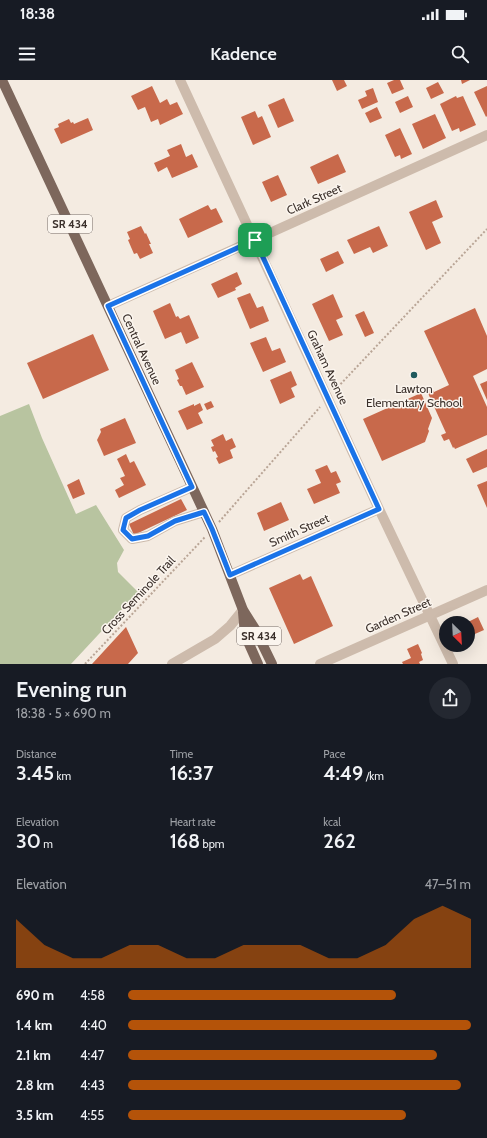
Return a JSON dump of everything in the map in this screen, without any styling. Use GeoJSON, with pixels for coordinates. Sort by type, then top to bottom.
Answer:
{"type":"FeatureCollection","features":[{"type":"Feature","properties":{"kind":"main road","name":"Central Avenue"},"geometry":{"type":"LineString","coordinates":[[2,80],[212,529],[243,610],[255,629],[272,664]]}},
{"type":"Feature","properties":{"kind":"main road","name":"Central Avenue"},"geometry":{"type":"LineString","coordinates":[[243,610],[245,635],[258,664]]}},
{"type":"Feature","properties":{"kind":"street","name":"Graham Avenue"},"geometry":{"type":"LineString","coordinates":[[180,80],[379,509],[453,664]]}},
{"type":"Feature","properties":{"kind":"street","name":"Clark Street"},"geometry":{"type":"LineString","coordinates":[[108,306],[487,135]]}},
{"type":"Feature","properties":{"kind":"street"},"geometry":{"type":"LineString","coordinates":[[192,487],[140,510],[126,518],[123,530],[132,539],[148,536],[175,521],[204,512]]}},
{"type":"Feature","properties":{"kind":"street","name":"Smith Street"},"geometry":{"type":"LineString","coordinates":[[230,575],[379,509]]}},
{"type":"Feature","properties":{"kind":"street","name":"Garden Street"},"geometry":{"type":"LineString","coordinates":[[320,664],[487,590]]}},
{"type":"Feature","properties":{"kind":"street"},"geometry":{"type":"LineString","coordinates":[[172,664],[215,639],[230,626],[243,610]]}},
{"type":"Feature","properties":{"kind":"path"},"geometry":{"type":"LineString","coordinates":[[334,392],[487,229]]}},
{"type":"Feature","properties":{"kind":"path"},"geometry":{"type":"LineString","coordinates":[[220,522],[324,403]]}},
{"type":"Feature","properties":{"kind":"path","name":"Cross Seminole Trail"},"geometry":{"type":"LineString","coordinates":[[85,664],[204,538]]}},
{"type":"Feature","properties":{"kind":"green space"},"geometry":{"type":"Polygon","coordinates":[[[29,404],[42,438],[76,514],[96,505],[124,550],[117,563],[118,572],[138,592],[71,664],[0,664],[0,416],[29,404]]]}},
{"type":"Feature","properties":{"kind":"building"},"geometry":{"type":"Polygon","coordinates":[[[332,80],[344,80],[347,86],[337,91],[332,80]]]}},
{"type":"Feature","properties":{"kind":"building"},"geometry":{"type":"Polygon","coordinates":[[[394,80],[400,80],[404,89],[392,94],[387,83],[394,80]]]}},
{"type":"Feature","properties":{"kind":"building"},"geometry":{"type":"Polygon","coordinates":[[[461,80],[470,80],[462,84],[461,80]]]}},
{"type":"Feature","properties":{"kind":"building"},"geometry":{"type":"Polygon","coordinates":[[[438,82],[444,93],[431,99],[426,88],[438,82]]]}},
{"type":"Feature","properties":{"kind":"building"},"geometry":{"type":"Polygon","coordinates":[[[152,86],[160,103],[167,99],[170,105],[177,102],[183,114],[160,125],[158,119],[151,122],[145,107],[138,110],[131,96],[152,86]]]}},
{"type":"Feature","properties":{"kind":"building"},"geometry":{"type":"Polygon","coordinates":[[[487,86],[487,116],[486,117],[474,92],[487,86]]]}},
{"type":"Feature","properties":{"kind":"building"},"geometry":{"type":"Polygon","coordinates":[[[373,88],[378,102],[362,109],[358,100],[367,96],[365,91],[373,88]]]}},
{"type":"Feature","properties":{"kind":"building"},"geometry":{"type":"Polygon","coordinates":[[[408,96],[413,107],[400,113],[395,102],[408,96]]]}},
{"type":"Feature","properties":{"kind":"building"},"geometry":{"type":"Polygon","coordinates":[[[456,96],[457,98],[463,96],[476,125],[460,132],[459,128],[452,131],[440,104],[456,96]]]}},
{"type":"Feature","properties":{"kind":"building"},"geometry":{"type":"Polygon","coordinates":[[[284,98],[294,121],[278,128],[268,105],[284,98]]]}},
{"type":"Feature","properties":{"kind":"building"},"geometry":{"type":"Polygon","coordinates":[[[377,107],[382,118],[370,123],[365,113],[377,107]]]}},
{"type":"Feature","properties":{"kind":"building"},"geometry":{"type":"Polygon","coordinates":[[[255,111],[258,118],[262,116],[271,137],[253,145],[241,117],[255,111]]]}},
{"type":"Feature","properties":{"kind":"building"},"geometry":{"type":"Polygon","coordinates":[[[435,114],[446,138],[423,149],[412,124],[435,114]]]}},
{"type":"Feature","properties":{"kind":"building"},"geometry":{"type":"Polygon","coordinates":[[[88,118],[93,130],[61,144],[54,129],[59,127],[58,124],[69,119],[71,123],[73,122],[74,124],[88,118]]]}},
{"type":"Feature","properties":{"kind":"building"},"geometry":{"type":"Polygon","coordinates":[[[400,128],[412,154],[401,159],[400,155],[395,157],[385,135],[400,128]]]}},
{"type":"Feature","properties":{"kind":"building"},"geometry":{"type":"Polygon","coordinates":[[[181,144],[186,157],[192,154],[198,167],[172,178],[167,167],[158,172],[154,163],[170,156],[167,150],[181,144]]]}},
{"type":"Feature","properties":{"kind":"building"},"geometry":{"type":"Polygon","coordinates":[[[338,154],[346,172],[318,184],[310,167],[338,154]]]}},
{"type":"Feature","properties":{"kind":"building"},"geometry":{"type":"Polygon","coordinates":[[[278,175],[287,195],[271,202],[262,182],[278,175]]]}},
{"type":"Feature","properties":{"kind":"building"},"geometry":{"type":"Polygon","coordinates":[[[436,200],[443,217],[432,222],[441,243],[426,250],[409,212],[436,200]]]}},
{"type":"Feature","properties":{"kind":"building"},"geometry":{"type":"Polygon","coordinates":[[[208,205],[211,210],[216,208],[223,222],[188,238],[179,219],[208,205]]]}},
{"type":"Feature","properties":{"kind":"building"},"geometry":{"type":"Polygon","coordinates":[[[141,226],[151,244],[149,244],[153,253],[140,259],[137,253],[134,254],[128,240],[130,239],[127,232],[141,226]]]}},
{"type":"Feature","properties":{"kind":"building"},"geometry":{"type":"Polygon","coordinates":[[[379,226],[388,246],[373,253],[370,247],[354,254],[347,240],[379,226]]]}},
{"type":"Feature","properties":{"kind":"building"},"geometry":{"type":"Polygon","coordinates":[[[338,251],[344,263],[326,272],[320,259],[338,251]]]}},
{"type":"Feature","properties":{"kind":"building"},"geometry":{"type":"Polygon","coordinates":[[[237,272],[242,284],[235,288],[236,290],[218,298],[211,284],[237,272]]]}},
{"type":"Feature","properties":{"kind":"building"},"geometry":{"type":"Polygon","coordinates":[[[250,293],[257,308],[263,306],[269,321],[250,329],[237,298],[250,293]]]}},
{"type":"Feature","properties":{"kind":"building"},"geometry":{"type":"Polygon","coordinates":[[[333,294],[343,317],[336,320],[343,335],[329,341],[312,304],[333,294]]]}},
{"type":"Feature","properties":{"kind":"building"},"geometry":{"type":"Polygon","coordinates":[[[170,303],[176,317],[178,316],[180,319],[189,315],[199,338],[186,344],[181,332],[165,339],[153,311],[170,303]]]}},
{"type":"Feature","properties":{"kind":"building"},"geometry":{"type":"Polygon","coordinates":[[[475,308],[487,336],[487,369],[473,376],[487,407],[487,435],[455,449],[454,447],[453,448],[449,439],[444,441],[441,435],[446,433],[427,391],[432,388],[434,392],[449,385],[424,331],[475,308]]]}},
{"type":"Feature","properties":{"kind":"building"},"geometry":{"type":"Polygon","coordinates":[[[364,311],[374,333],[365,337],[355,315],[364,311]]]}},
{"type":"Feature","properties":{"kind":"building"},"geometry":{"type":"Polygon","coordinates":[[[93,334],[109,370],[43,399],[27,363],[93,334]]]}},
{"type":"Feature","properties":{"kind":"building"},"geometry":{"type":"Polygon","coordinates":[[[266,337],[272,351],[280,348],[286,362],[263,372],[250,343],[266,337]]]}},
{"type":"Feature","properties":{"kind":"building"},"geometry":{"type":"Polygon","coordinates":[[[192,362],[204,387],[186,395],[182,386],[180,386],[177,380],[179,379],[175,370],[192,362]]]}},
{"type":"Feature","properties":{"kind":"building"},"geometry":{"type":"Polygon","coordinates":[[[291,371],[297,385],[291,388],[295,397],[280,404],[270,380],[291,371]]]}},
{"type":"Feature","properties":{"kind":"building"},"geometry":{"type":"Polygon","coordinates":[[[487,381],[487,400],[480,384],[487,381]]]}},
{"type":"Feature","properties":{"kind":"building"},"geometry":{"type":"Polygon","coordinates":[[[421,393],[432,418],[425,442],[382,461],[363,419],[421,393]]]}},
{"type":"Feature","properties":{"kind":"building"},"geometry":{"type":"Polygon","coordinates":[[[211,401],[214,407],[207,410],[204,404],[211,401]]]}},
{"type":"Feature","properties":{"kind":"building"},"geometry":{"type":"Polygon","coordinates":[[[200,403],[203,410],[198,413],[203,423],[187,430],[178,411],[200,403]]]}},
{"type":"Feature","properties":{"kind":"building"},"geometry":{"type":"Polygon","coordinates":[[[125,418],[136,443],[104,456],[97,440],[101,432],[100,429],[125,418]]]}},
{"type":"Feature","properties":{"kind":"building"},"geometry":{"type":"Polygon","coordinates":[[[223,434],[226,441],[232,438],[236,447],[230,450],[233,458],[219,464],[216,458],[218,457],[215,451],[213,452],[211,447],[214,446],[211,440],[223,434]]]}},
{"type":"Feature","properties":{"kind":"building"},"geometry":{"type":"Polygon","coordinates":[[[487,449],[487,467],[473,473],[466,459],[487,449]]]}},
{"type":"Feature","properties":{"kind":"building"},"geometry":{"type":"Polygon","coordinates":[[[126,454],[130,463],[134,461],[146,485],[119,498],[115,490],[124,485],[120,478],[125,476],[117,459],[126,454]]]}},
{"type":"Feature","properties":{"kind":"building"},"geometry":{"type":"Polygon","coordinates":[[[327,465],[331,473],[336,471],[341,482],[336,484],[340,493],[314,504],[307,489],[321,483],[315,470],[327,465]]]}},
{"type":"Feature","properties":{"kind":"building"},"geometry":{"type":"Polygon","coordinates":[[[79,479],[85,494],[73,499],[67,485],[79,479]]]}},
{"type":"Feature","properties":{"kind":"building"},"geometry":{"type":"Polygon","coordinates":[[[487,481],[487,508],[477,485],[487,481]]]}},
{"type":"Feature","properties":{"kind":"building"},"geometry":{"type":"Polygon","coordinates":[[[181,499],[187,510],[134,535],[129,524],[181,499]]]}},
{"type":"Feature","properties":{"kind":"building"},"geometry":{"type":"Polygon","coordinates":[[[281,502],[289,520],[264,531],[257,513],[281,502]]]}},
{"type":"Feature","properties":{"kind":"building"},"geometry":{"type":"Polygon","coordinates":[[[300,574],[303,580],[311,576],[333,626],[294,644],[269,588],[300,574]]]}},
{"type":"Feature","properties":{"kind":"building"},"geometry":{"type":"Polygon","coordinates":[[[478,617],[484,630],[475,634],[475,618],[478,617]]]}},
{"type":"Feature","properties":{"kind":"building"},"geometry":{"type":"Polygon","coordinates":[[[126,627],[138,653],[128,664],[92,664],[126,627]]]}},
{"type":"Feature","properties":{"kind":"building"},"geometry":{"type":"Polygon","coordinates":[[[418,644],[423,660],[419,662],[420,664],[403,664],[402,662],[411,658],[407,649],[418,644]]]}},
{"type":"Feature","properties":{"kind":"place","name":"Lawton Elementary School"},"geometry":{"type":"Point","coordinates":[414,375]}},
{"type":"Feature","properties":{"kind":"route"},"geometry":{"type":"LineString","coordinates":[[255,240],[379,509],[230,575],[204,512],[175,521],[148,536],[132,539],[123,530],[126,518],[140,510],[192,487],[108,306],[255,240]]}}]}
